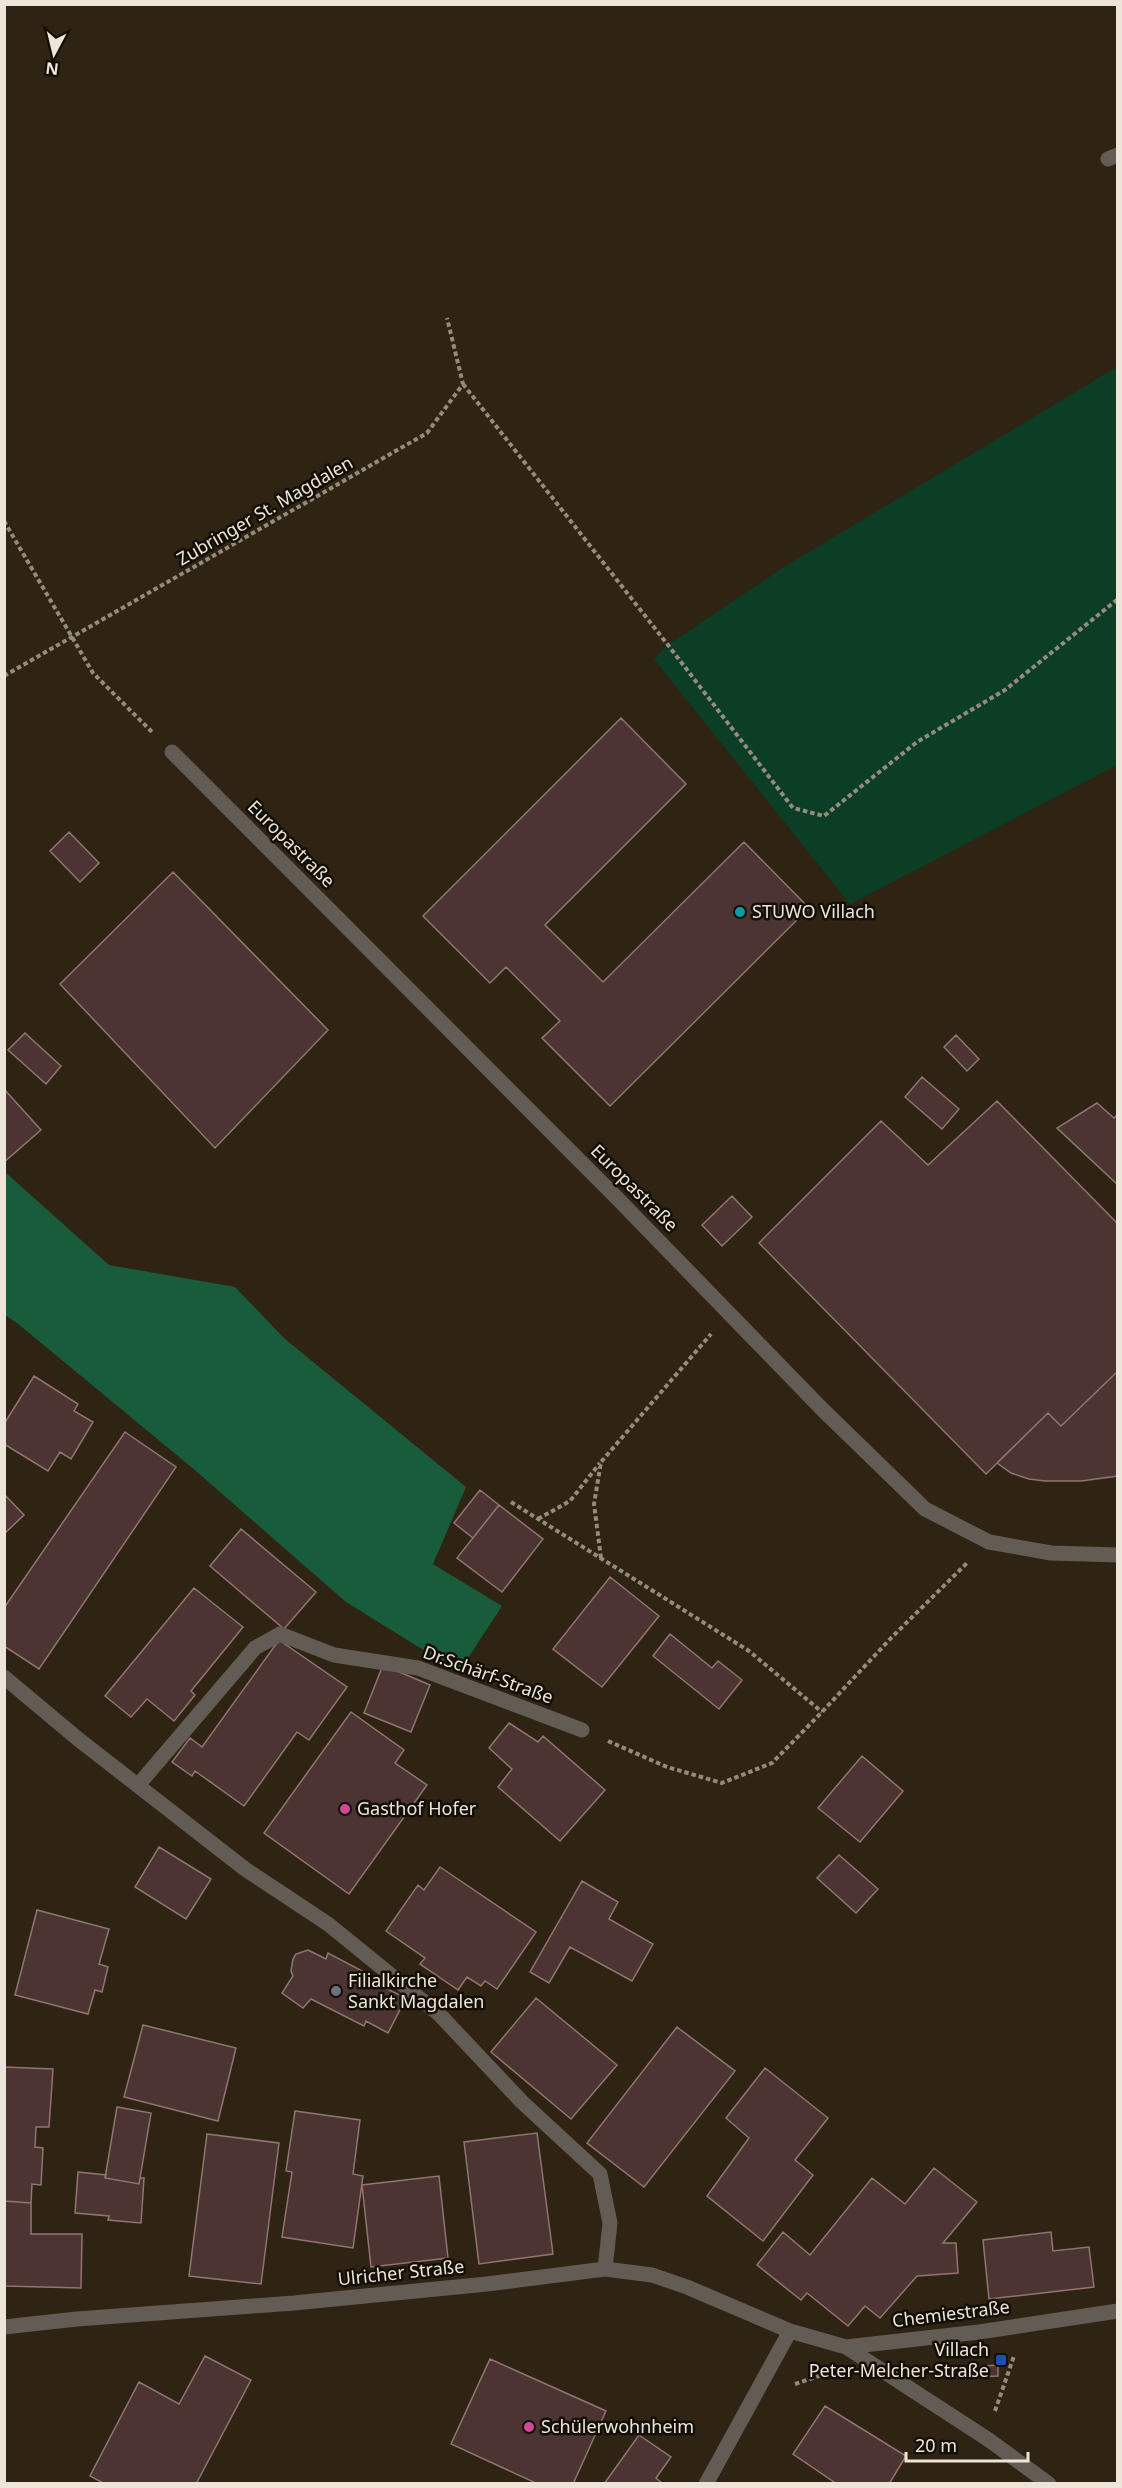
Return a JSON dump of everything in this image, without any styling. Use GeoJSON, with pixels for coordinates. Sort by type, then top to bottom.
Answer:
{"type":"FeatureCollection","features":[{"type":"Feature","properties":{"kind":"street","name":"Europastraße"},"geometry":{"type":"LineString","coordinates":[[172,752],[615,1196],[823,1410],[925,1509],[989,1542],[1051,1553],[1118,1555]]}},
{"type":"Feature","properties":{"kind":"street","name":"Dr.Schärf-Straße"},"geometry":{"type":"LineString","coordinates":[[139,1784],[255,1648],[280,1634],[334,1655],[418,1668],[582,1730]]}},
{"type":"Feature","properties":{"kind":"street"},"geometry":{"type":"LineString","coordinates":[[4,1677],[78,1739],[139,1784],[245,1869],[328,1924],[439,2014],[522,2102],[600,2174],[610,2223],[605,2269]]}},
{"type":"Feature","properties":{"kind":"street","name":"Ulricher Straße"},"geometry":{"type":"LineString","coordinates":[[4,2327],[77,2319],[305,2302],[487,2284],[605,2269],[651,2275],[687,2286],[790,2331]]}},
{"type":"Feature","properties":{"kind":"street","name":"Chemiestraße"},"geometry":{"type":"LineString","coordinates":[[790,2331],[846,2347],[979,2332],[1118,2311]]}},
{"type":"Feature","properties":{"kind":"street"},"geometry":{"type":"LineString","coordinates":[[706,2484],[790,2331]]}},
{"type":"Feature","properties":{"kind":"street"},"geometry":{"type":"LineString","coordinates":[[846,2347],[989,2440],[1049,2484]]}},
{"type":"Feature","properties":{"kind":"path"},"geometry":{"type":"LineString","coordinates":[[447,318],[462,384],[793,808],[825,816],[917,742],[1005,690],[1118,599]]}},
{"type":"Feature","properties":{"kind":"path","name":"Zubringer St. Magdalen"},"geometry":{"type":"LineString","coordinates":[[4,676],[428,433],[462,384]]}},
{"type":"Feature","properties":{"kind":"path"},"geometry":{"type":"LineString","coordinates":[[4,521],[93,673],[172,752]]}},
{"type":"Feature","properties":{"kind":"path"},"geometry":{"type":"LineString","coordinates":[[538,1519],[570,1501],[729,1313]]}},
{"type":"Feature","properties":{"kind":"path"},"geometry":{"type":"LineString","coordinates":[[601,1462],[594,1504],[601,1558]]}},
{"type":"Feature","properties":{"kind":"path"},"geometry":{"type":"LineString","coordinates":[[511,1502],[749,1651],[822,1712]]}},
{"type":"Feature","properties":{"kind":"path"},"geometry":{"type":"LineString","coordinates":[[582,1730],[667,1767],[722,1783],[771,1763],[891,1638],[989,1542]]}},
{"type":"Feature","properties":{"kind":"path"},"geometry":{"type":"LineString","coordinates":[[992,2419],[1017,2350]]}},
{"type":"Feature","properties":{"kind":"green space"},"geometry":{"type":"Polygon","coordinates":[[[1117,367],[1117,765],[850,904],[654,659],[668,645],[784,567],[1117,367]]]}},
{"type":"Feature","properties":{"kind":"green space"},"geometry":{"type":"Polygon","coordinates":[[[5,1172],[109,1265],[235,1287],[285,1339],[466,1487],[433,1564],[502,1606],[459,1672],[346,1602],[196,1471],[5,1315],[5,1172]]]}},
{"type":"Feature","properties":{"kind":"building","name":"STUWO Villach"},"geometry":{"type":"Polygon","coordinates":[[[621,718],[686,784],[545,925],[603,982],[744,842],[809,908],[610,1106],[542,1038],[560,1021],[506,967],[490,983],[423,916],[621,718]]]}},
{"type":"Feature","properties":{"kind":"building"},"geometry":{"type":"Polygon","coordinates":[[[69,832],[99,863],[80,882],[50,851],[69,832]]]}},
{"type":"Feature","properties":{"kind":"building"},"geometry":{"type":"Polygon","coordinates":[[[173,872],[328,1030],[215,1148],[60,984],[173,872]]]}},
{"type":"Feature","properties":{"kind":"building"},"geometry":{"type":"Polygon","coordinates":[[[25,1033],[61,1066],[46,1084],[8,1050],[25,1033]]]}},
{"type":"Feature","properties":{"kind":"building"},"geometry":{"type":"Polygon","coordinates":[[[956,1035],[979,1059],[967,1071],[944,1047],[956,1035]]]}},
{"type":"Feature","properties":{"kind":"building"},"geometry":{"type":"Polygon","coordinates":[[[922,1077],[959,1109],[942,1129],[905,1097],[922,1077]]]}},
{"type":"Feature","properties":{"kind":"building"},"geometry":{"type":"Polygon","coordinates":[[[4,1089],[41,1130],[4,1162],[4,1089]]]}},
{"type":"Feature","properties":{"kind":"building"},"geometry":{"type":"Polygon","coordinates":[[[997,1101],[1118,1224],[1118,1371],[1061,1426],[1048,1413],[986,1474],[759,1243],[881,1121],[928,1165],[997,1101]]]}},
{"type":"Feature","properties":{"kind":"building"},"geometry":{"type":"Polygon","coordinates":[[[1097,1103],[1114,1118],[1118,1114],[1118,1185],[1057,1128],[1097,1103]]]}},
{"type":"Feature","properties":{"kind":"building"},"geometry":{"type":"Polygon","coordinates":[[[732,1196],[752,1217],[722,1246],[702,1225],[732,1196]]]}},
{"type":"Feature","properties":{"kind":"building"},"geometry":{"type":"Polygon","coordinates":[[[1118,1371],[1118,1476],[1081,1481],[1045,1481],[1011,1473],[997,1463],[1048,1413],[1061,1426],[1118,1371]]]}},
{"type":"Feature","properties":{"kind":"building"},"geometry":{"type":"Polygon","coordinates":[[[34,1376],[78,1404],[74,1411],[93,1422],[71,1459],[60,1452],[48,1471],[4,1444],[4,1424],[34,1376]]]}},
{"type":"Feature","properties":{"kind":"building"},"geometry":{"type":"Polygon","coordinates":[[[125,1432],[176,1467],[39,1669],[4,1646],[4,1608],[125,1432]]]}},
{"type":"Feature","properties":{"kind":"building"},"geometry":{"type":"Polygon","coordinates":[[[480,1490],[499,1505],[473,1538],[454,1523],[480,1490]]]}},
{"type":"Feature","properties":{"kind":"building"},"geometry":{"type":"Polygon","coordinates":[[[4,1494],[24,1515],[4,1534],[4,1494]]]}},
{"type":"Feature","properties":{"kind":"building"},"geometry":{"type":"Polygon","coordinates":[[[499,1505],[543,1539],[502,1592],[457,1558],[499,1505]]]}},
{"type":"Feature","properties":{"kind":"building"},"geometry":{"type":"Polygon","coordinates":[[[241,1529],[316,1592],[284,1629],[210,1566],[241,1529]]]}},
{"type":"Feature","properties":{"kind":"building"},"geometry":{"type":"Polygon","coordinates":[[[610,1577],[659,1616],[602,1687],[553,1649],[610,1577]]]}},
{"type":"Feature","properties":{"kind":"building"},"geometry":{"type":"Polygon","coordinates":[[[194,1588],[243,1627],[191,1691],[195,1695],[174,1721],[147,1699],[131,1717],[105,1696],[194,1588]]]}},
{"type":"Feature","properties":{"kind":"building"},"geometry":{"type":"Polygon","coordinates":[[[670,1634],[712,1668],[718,1661],[742,1680],[719,1709],[653,1656],[670,1634]]]}},
{"type":"Feature","properties":{"kind":"building"},"geometry":{"type":"Polygon","coordinates":[[[279,1640],[347,1687],[309,1740],[297,1732],[244,1806],[195,1771],[192,1776],[172,1762],[190,1738],[202,1747],[279,1640]]]}},
{"type":"Feature","properties":{"kind":"building"},"geometry":{"type":"Polygon","coordinates":[[[383,1665],[430,1685],[411,1732],[364,1713],[383,1665]]]}},
{"type":"Feature","properties":{"kind":"building","name":"Gasthof Hofer"},"geometry":{"type":"Polygon","coordinates":[[[351,1712],[404,1750],[395,1763],[427,1785],[349,1894],[264,1833],[351,1712]]]}},
{"type":"Feature","properties":{"kind":"building"},"geometry":{"type":"Polygon","coordinates":[[[509,1723],[538,1742],[543,1736],[605,1790],[560,1841],[498,1787],[512,1769],[489,1748],[509,1723]]]}},
{"type":"Feature","properties":{"kind":"building"},"geometry":{"type":"Polygon","coordinates":[[[862,1756],[903,1791],[860,1842],[818,1808],[862,1756]]]}},
{"type":"Feature","properties":{"kind":"building"},"geometry":{"type":"Polygon","coordinates":[[[159,1847],[211,1879],[186,1919],[135,1887],[159,1847]]]}},
{"type":"Feature","properties":{"kind":"building"},"geometry":{"type":"Polygon","coordinates":[[[839,1855],[878,1889],[856,1913],[817,1878],[839,1855]]]}},
{"type":"Feature","properties":{"kind":"building"},"geometry":{"type":"Polygon","coordinates":[[[440,1867],[536,1932],[497,1989],[485,1981],[481,1986],[467,1977],[458,1990],[420,1964],[425,1958],[386,1931],[418,1885],[424,1890],[440,1867]]]}},
{"type":"Feature","properties":{"kind":"building"},"geometry":{"type":"Polygon","coordinates":[[[582,1881],[618,1902],[609,1919],[653,1944],[632,1981],[570,1947],[549,1983],[530,1972],[582,1881]]]}},
{"type":"Feature","properties":{"kind":"building"},"geometry":{"type":"Polygon","coordinates":[[[37,1910],[109,1929],[99,1964],[108,1967],[102,1992],[95,1990],[88,2014],[15,1995],[37,1910]]]}},
{"type":"Feature","properties":{"kind":"building","name":"Filialkirche Sankt Magdalen"},"geometry":{"type":"Polygon","coordinates":[[[308,1950],[326,1959],[328,1953],[387,1984],[385,1988],[406,1998],[388,2033],[366,2021],[364,2026],[311,1999],[303,2008],[282,1993],[293,1976],[291,1971],[296,1954],[308,1950]]]}},
{"type":"Feature","properties":{"kind":"building"},"geometry":{"type":"Polygon","coordinates":[[[536,1998],[617,2065],[571,2119],[491,2052],[536,1998]]]}},
{"type":"Feature","properties":{"kind":"building"},"geometry":{"type":"Polygon","coordinates":[[[143,2025],[236,2048],[218,2121],[124,2097],[143,2025]]]}},
{"type":"Feature","properties":{"kind":"building"},"geometry":{"type":"Polygon","coordinates":[[[677,2027],[735,2071],[644,2187],[587,2143],[677,2027]]]}},
{"type":"Feature","properties":{"kind":"building"},"geometry":{"type":"Polygon","coordinates":[[[4,2067],[53,2069],[49,2127],[36,2127],[35,2147],[43,2148],[41,2185],[32,2184],[31,2203],[4,2201],[4,2067]]]}},
{"type":"Feature","properties":{"kind":"building"},"geometry":{"type":"Polygon","coordinates":[[[765,2068],[828,2118],[795,2160],[813,2175],[763,2241],[707,2196],[749,2138],[726,2118],[765,2068]]]}},
{"type":"Feature","properties":{"kind":"building"},"geometry":{"type":"Polygon","coordinates":[[[117,2107],[151,2113],[139,2184],[105,2178],[117,2107]]]}},
{"type":"Feature","properties":{"kind":"building"},"geometry":{"type":"Polygon","coordinates":[[[295,2111],[360,2120],[353,2174],[363,2176],[353,2248],[282,2237],[292,2172],[286,2171],[295,2111]]]}},
{"type":"Feature","properties":{"kind":"building"},"geometry":{"type":"Polygon","coordinates":[[[537,2133],[553,2254],[479,2264],[464,2142],[537,2133]]]}},
{"type":"Feature","properties":{"kind":"building"},"geometry":{"type":"Polygon","coordinates":[[[207,2134],[279,2143],[261,2284],[189,2276],[207,2134]]]}},
{"type":"Feature","properties":{"kind":"building"},"geometry":{"type":"Polygon","coordinates":[[[934,2168],[977,2202],[943,2243],[956,2243],[958,2273],[917,2276],[880,2318],[865,2306],[848,2326],[807,2293],[801,2300],[757,2265],[783,2232],[810,2255],[872,2178],[905,2204],[934,2168]]]}},
{"type":"Feature","properties":{"kind":"building"},"geometry":{"type":"Polygon","coordinates":[[[78,2172],[106,2175],[105,2178],[139,2184],[140,2178],[144,2178],[141,2223],[108,2220],[109,2216],[75,2213],[78,2172]]]}},
{"type":"Feature","properties":{"kind":"building"},"geometry":{"type":"Polygon","coordinates":[[[439,2176],[448,2258],[371,2267],[362,2185],[439,2176]]]}},
{"type":"Feature","properties":{"kind":"building"},"geometry":{"type":"Polygon","coordinates":[[[4,2201],[31,2203],[31,2234],[82,2234],[81,2288],[4,2286],[4,2201]]]}},
{"type":"Feature","properties":{"kind":"building"},"geometry":{"type":"Polygon","coordinates":[[[1051,2232],[1053,2251],[1089,2247],[1094,2287],[989,2299],[983,2240],[1051,2232]]]}},
{"type":"Feature","properties":{"kind":"building"},"geometry":{"type":"Polygon","coordinates":[[[205,2356],[251,2380],[196,2484],[105,2484],[90,2476],[139,2382],[179,2404],[205,2356]]]}},
{"type":"Feature","properties":{"kind":"building","name":"Schülerwohnheim"},"geometry":{"type":"Polygon","coordinates":[[[490,2359],[606,2411],[573,2484],[538,2484],[451,2444],[490,2359]]]}},
{"type":"Feature","properties":{"kind":"building"},"geometry":{"type":"Polygon","coordinates":[[[998,2365],[998,2376],[971,2377],[970,2367],[998,2365]]]}},
{"type":"Feature","properties":{"kind":"building"},"geometry":{"type":"Polygon","coordinates":[[[825,2406],[906,2456],[889,2484],[837,2484],[793,2454],[825,2406]]]}},
{"type":"Feature","properties":{"kind":"building"},"geometry":{"type":"Polygon","coordinates":[[[639,2435],[671,2457],[656,2478],[663,2484],[604,2484],[639,2435]]]}},
{"type":"Feature","properties":{"kind":"place","name":"STUWO Villach"},"geometry":{"type":"Point","coordinates":[740,912]}},
{"type":"Feature","properties":{"kind":"place","name":"Gasthof Hofer"},"geometry":{"type":"Point","coordinates":[345,1809]}},
{"type":"Feature","properties":{"kind":"place","name":"Filialkirche Sankt Magdalen"},"geometry":{"type":"Point","coordinates":[336,1991]}},
{"type":"Feature","properties":{"kind":"place","name":"Villach Peter-Melcher-Straße"},"geometry":{"type":"Point","coordinates":[1001,2360]}},
{"type":"Feature","properties":{"kind":"place","name":"Schülerwohnheim"},"geometry":{"type":"Point","coordinates":[529,2427]}}]}
